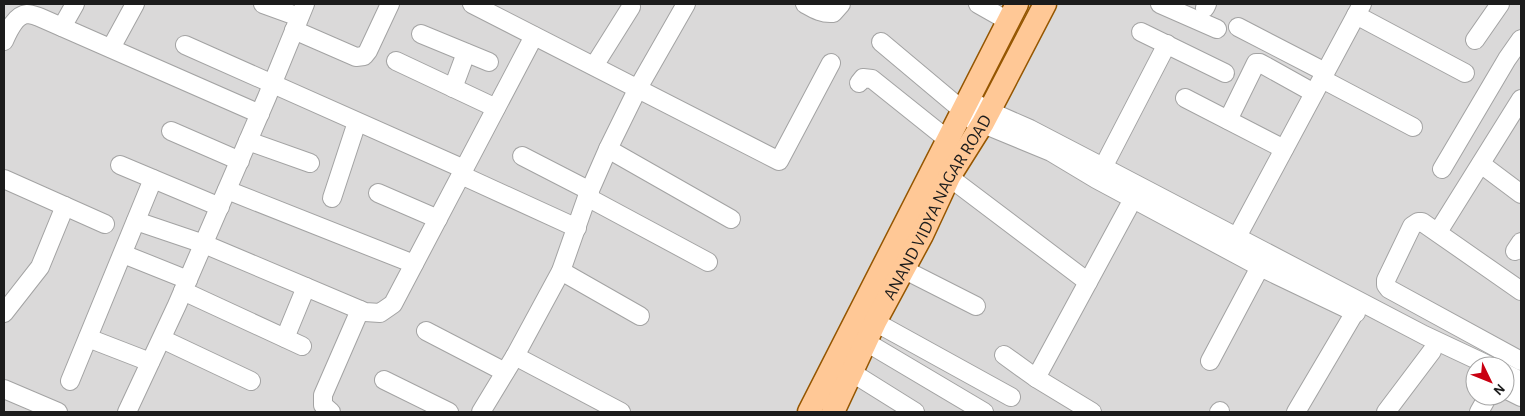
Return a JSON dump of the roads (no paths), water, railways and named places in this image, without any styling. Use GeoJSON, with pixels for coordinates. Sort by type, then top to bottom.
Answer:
{"type":"FeatureCollection","features":[{"type":"Feature","properties":{"kind":"main road","name":"ANAND VIDYA NAGAR ROAD"},"geometry":{"type":"LineString","coordinates":[[825,410],[852,372],[875,322],[922,235],[949,177],[986,117],[1045,4]]}},
{"type":"Feature","properties":{"kind":"main road","name":"ANAND VIDYA NAGAR ROAD"},"geometry":{"type":"LineString","coordinates":[[825,410],[947,139],[1012,12]]}},
{"type":"Feature","properties":{"kind":"street"},"geometry":{"type":"LineString","coordinates":[[62,27],[75,4]]}},
{"type":"Feature","properties":{"kind":"street"},"geometry":{"type":"LineString","coordinates":[[111,48],[135,4]]}},
{"type":"Feature","properties":{"kind":"street"},"geometry":{"type":"LineString","coordinates":[[263,4],[299,17],[356,57],[364,56],[368,51],[388,4]]}},
{"type":"Feature","properties":{"kind":"street"},"geometry":{"type":"LineString","coordinates":[[472,4],[779,160],[831,63]]}},
{"type":"Feature","properties":{"kind":"street"},"geometry":{"type":"LineString","coordinates":[[481,412],[515,356],[561,271],[589,194],[608,149],[638,88],[686,4]]}},
{"type":"Feature","properties":{"kind":"street"},"geometry":{"type":"LineString","coordinates":[[805,4],[827,14],[833,13],[841,4]]}},
{"type":"Feature","properties":{"kind":"street"},"geometry":{"type":"LineString","coordinates":[[978,4],[1012,12]]}},
{"type":"Feature","properties":{"kind":"street"},"geometry":{"type":"LineString","coordinates":[[1160,4],[1217,29]]}},
{"type":"Feature","properties":{"kind":"street"},"geometry":{"type":"LineString","coordinates":[[1475,40],[1500,4]]}},
{"type":"Feature","properties":{"kind":"street"},"geometry":{"type":"LineString","coordinates":[[594,66],[631,7]]}},
{"type":"Feature","properties":{"kind":"street"},"geometry":{"type":"LineString","coordinates":[[1233,244],[1359,9],[1465,73]]}},
{"type":"Feature","properties":{"kind":"street"},"geometry":{"type":"LineString","coordinates":[[4,41],[11,27],[20,17],[28,14],[111,48],[260,114]]}},
{"type":"Feature","properties":{"kind":"street"},"geometry":{"type":"LineString","coordinates":[[127,412],[186,286],[260,114],[299,17]]}},
{"type":"Feature","properties":{"kind":"street"},"geometry":{"type":"LineString","coordinates":[[1238,27],[1320,81],[1413,127]]}},
{"type":"Feature","properties":{"kind":"street"},"geometry":{"type":"LineString","coordinates":[[1141,32],[1225,73]]}},
{"type":"Feature","properties":{"kind":"street"},"geometry":{"type":"LineString","coordinates":[[421,34],[489,62]]}},
{"type":"Feature","properties":{"kind":"street"},"geometry":{"type":"LineString","coordinates":[[136,222],[204,244],[365,312],[380,313],[393,304],[534,36]]}},
{"type":"Feature","properties":{"kind":"street"},"geometry":{"type":"LineString","coordinates":[[882,42],[963,108],[986,117],[1030,129],[1100,173],[1425,343],[1465,367]]}},
{"type":"Feature","properties":{"kind":"street"},"geometry":{"type":"LineString","coordinates":[[1100,173],[1166,44]]}},
{"type":"Feature","properties":{"kind":"street"},"geometry":{"type":"LineString","coordinates":[[185,45],[358,122],[577,228]]}},
{"type":"Feature","properties":{"kind":"street"},"geometry":{"type":"LineString","coordinates":[[1442,169],[1519,48]]}},
{"type":"Feature","properties":{"kind":"street"},"geometry":{"type":"LineString","coordinates":[[453,88],[466,53]]}},
{"type":"Feature","properties":{"kind":"street"},"geometry":{"type":"LineString","coordinates":[[396,61],[496,108]]}},
{"type":"Feature","properties":{"kind":"street"},"geometry":{"type":"LineString","coordinates":[[1228,120],[1256,63],[1260,62],[1320,81]]}},
{"type":"Feature","properties":{"kind":"street"},"geometry":{"type":"LineString","coordinates":[[859,83],[863,78],[872,79],[947,139]]}},
{"type":"Feature","properties":{"kind":"street"},"geometry":{"type":"LineString","coordinates":[[1185,98],[1284,149]]}},
{"type":"Feature","properties":{"kind":"street"},"geometry":{"type":"LineString","coordinates":[[1438,232],[1521,99]]}},
{"type":"Feature","properties":{"kind":"street"},"geometry":{"type":"LineString","coordinates":[[332,198],[358,122]]}},
{"type":"Feature","properties":{"kind":"street"},"geometry":{"type":"LineString","coordinates":[[170,131],[240,161]]}},
{"type":"Feature","properties":{"kind":"street"},"geometry":{"type":"LineString","coordinates":[[248,141],[310,163]]}},
{"type":"Feature","properties":{"kind":"street"},"geometry":{"type":"LineString","coordinates":[[608,149],[731,219]]}},
{"type":"Feature","properties":{"kind":"street"},"geometry":{"type":"LineString","coordinates":[[522,156],[708,262]]}},
{"type":"Feature","properties":{"kind":"street"},"geometry":{"type":"LineString","coordinates":[[1481,164],[1521,194]]}},
{"type":"Feature","properties":{"kind":"street"},"geometry":{"type":"LineString","coordinates":[[120,165],[220,207]]}},
{"type":"Feature","properties":{"kind":"street"},"geometry":{"type":"LineString","coordinates":[[1100,173],[1133,199],[1233,244],[1260,267],[1425,343],[1465,357]]}},
{"type":"Feature","properties":{"kind":"street"},"geometry":{"type":"LineString","coordinates":[[949,177],[1088,282]]}},
{"type":"Feature","properties":{"kind":"street"},"geometry":{"type":"LineString","coordinates":[[4,179],[105,224]]}},
{"type":"Feature","properties":{"kind":"street"},"geometry":{"type":"LineString","coordinates":[[70,381],[153,179]]}},
{"type":"Feature","properties":{"kind":"street"},"geometry":{"type":"LineString","coordinates":[[227,190],[414,264]]}},
{"type":"Feature","properties":{"kind":"street"},"geometry":{"type":"LineString","coordinates":[[378,193],[438,218]]}},
{"type":"Feature","properties":{"kind":"street"},"geometry":{"type":"LineString","coordinates":[[1036,378],[1133,199]]}},
{"type":"Feature","properties":{"kind":"street"},"geometry":{"type":"LineString","coordinates":[[4,313],[40,266],[65,206]]}},
{"type":"Feature","properties":{"kind":"street"},"geometry":{"type":"LineString","coordinates":[[1521,291],[1422,222],[1412,226],[1386,280],[1386,285],[1389,289],[1521,360]]}},
{"type":"Feature","properties":{"kind":"street"},"geometry":{"type":"LineString","coordinates":[[122,254],[302,346]]}},
{"type":"Feature","properties":{"kind":"street"},"geometry":{"type":"LineString","coordinates":[[1210,361],[1260,267]]}},
{"type":"Feature","properties":{"kind":"street"},"geometry":{"type":"LineString","coordinates":[[904,270],[976,306]]}},
{"type":"Feature","properties":{"kind":"street"},"geometry":{"type":"LineString","coordinates":[[561,271],[640,316]]}},
{"type":"Feature","properties":{"kind":"street"},"geometry":{"type":"LineString","coordinates":[[285,338],[306,287]]}},
{"type":"Feature","properties":{"kind":"street"},"geometry":{"type":"LineString","coordinates":[[331,412],[323,405],[323,395],[360,310]]}},
{"type":"Feature","properties":{"kind":"street"},"geometry":{"type":"LineString","coordinates":[[1298,412],[1355,312]]}},
{"type":"Feature","properties":{"kind":"street"},"geometry":{"type":"LineString","coordinates":[[1386,412],[1425,343],[1434,314]]}},
{"type":"Feature","properties":{"kind":"street"},"geometry":{"type":"LineString","coordinates":[[875,322],[1011,397]]}},
{"type":"Feature","properties":{"kind":"street"},"geometry":{"type":"LineString","coordinates":[[426,331],[505,372]]}},
{"type":"Feature","properties":{"kind":"street"},"geometry":{"type":"LineString","coordinates":[[88,338],[150,362]]}},
{"type":"Feature","properties":{"kind":"street"},"geometry":{"type":"LineString","coordinates":[[162,339],[251,381]]}},
{"type":"Feature","properties":{"kind":"street"},"geometry":{"type":"LineString","coordinates":[[866,342],[984,412]]}},
{"type":"Feature","properties":{"kind":"street"},"geometry":{"type":"LineString","coordinates":[[1004,355],[1085,410]]}},
{"type":"Feature","properties":{"kind":"street"},"geometry":{"type":"LineString","coordinates":[[515,356],[621,412]]}},
{"type":"Feature","properties":{"kind":"street"},"geometry":{"type":"LineString","coordinates":[[852,372],[915,412]]}},
{"type":"Feature","properties":{"kind":"street"},"geometry":{"type":"LineString","coordinates":[[384,380],[449,412]]}},
{"type":"Feature","properties":{"kind":"street"},"geometry":{"type":"LineString","coordinates":[[4,389],[58,412]]}}]}
